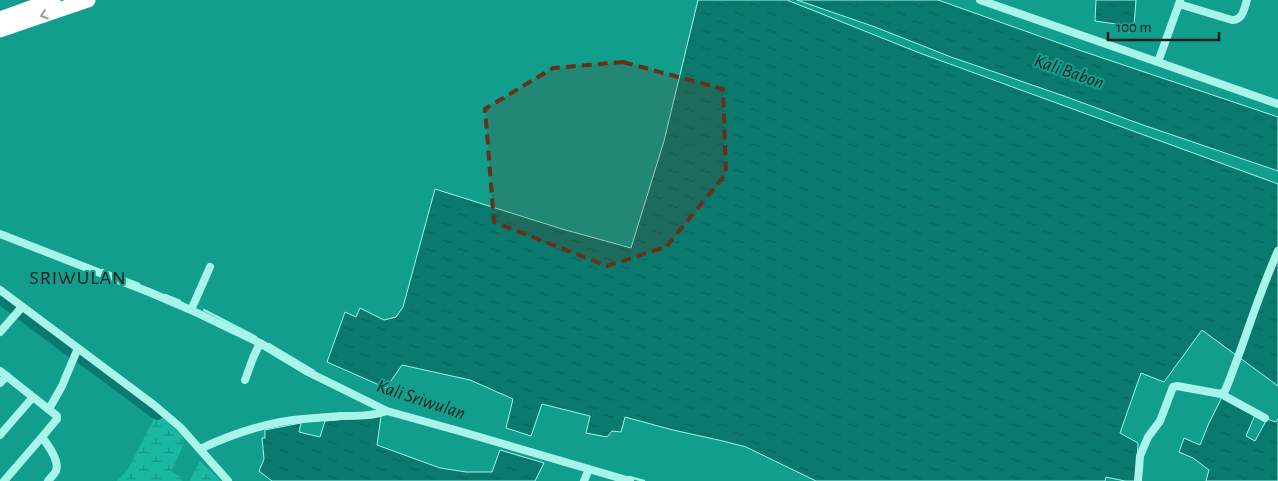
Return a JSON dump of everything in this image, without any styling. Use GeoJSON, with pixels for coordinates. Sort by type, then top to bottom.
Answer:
{"type":"FeatureCollection","features":[{"type":"Feature","properties":{"kind":"highway"},"geometry":{"type":"LineString","coordinates":[[0,18],[53,0]]}},
{"type":"Feature","properties":{"kind":"highway"},"geometry":{"type":"LineString","coordinates":[[0,30],[88,0]]}},
{"type":"Feature","properties":{"kind":"street"},"geometry":{"type":"LineString","coordinates":[[980,0],[1278,104]]}},
{"type":"Feature","properties":{"kind":"street"},"geometry":{"type":"LineString","coordinates":[[1158,62],[1179,2],[1236,20],[1241,16],[1247,0]]}},
{"type":"Feature","properties":{"kind":"street"},"geometry":{"type":"LineString","coordinates":[[0,234],[191,310],[260,343],[308,372],[387,411],[459,430],[630,481]]}},
{"type":"Feature","properties":{"kind":"street"},"geometry":{"type":"LineString","coordinates":[[1221,394],[1225,391],[1239,357],[1258,300],[1278,251]]}},
{"type":"Feature","properties":{"kind":"street"},"geometry":{"type":"LineString","coordinates":[[191,310],[210,267]]}},
{"type":"Feature","properties":{"kind":"street"},"geometry":{"type":"LineString","coordinates":[[0,290],[20,310],[154,405],[180,427],[228,481]]}},
{"type":"Feature","properties":{"kind":"street"},"geometry":{"type":"LineString","coordinates":[[0,332],[20,310]]}},
{"type":"Feature","properties":{"kind":"street"},"geometry":{"type":"LineString","coordinates":[[245,380],[260,343]]}},
{"type":"Feature","properties":{"kind":"street"},"geometry":{"type":"LineString","coordinates":[[49,409],[62,386],[77,349]]}},
{"type":"Feature","properties":{"kind":"street"},"geometry":{"type":"LineString","coordinates":[[0,383],[3,373],[56,414],[57,419],[4,481]]}},
{"type":"Feature","properties":{"kind":"street"},"geometry":{"type":"LineString","coordinates":[[1138,481],[1140,456],[1148,437],[1160,421],[1173,387],[1177,386],[1221,394],[1265,418]]}},
{"type":"Feature","properties":{"kind":"street"},"geometry":{"type":"LineString","coordinates":[[0,435],[34,397]]}},
{"type":"Feature","properties":{"kind":"street"},"geometry":{"type":"LineString","coordinates":[[200,449],[222,439],[272,424],[300,420],[375,415],[387,411]]}},
{"type":"Feature","properties":{"kind":"street"},"geometry":{"type":"LineString","coordinates":[[42,437],[53,453],[57,465],[57,470],[48,481]]}},
{"type":"Feature","properties":{"kind":"street"},"geometry":{"type":"LineString","coordinates":[[584,481],[588,469]]}},
{"type":"Feature","properties":{"kind":"highlighted area"},"geometry":{"type":"Polygon","coordinates":[[[623,62],[723,89],[726,174],[666,247],[607,266],[494,222],[485,109],[553,68],[623,62]]]}},
{"type":"Feature","properties":{"kind":"green space"},"geometry":{"type":"Polygon","coordinates":[[[157,413],[182,436],[184,444],[171,472],[181,477],[182,481],[117,481],[128,469],[157,413]]]}},
{"type":"Feature","properties":{"kind":"green space"},"geometry":{"type":"Polygon","coordinates":[[[200,461],[221,481],[190,481],[200,461]]]}},
{"type":"Feature","properties":{"kind":"water"},"geometry":{"type":"Polygon","coordinates":[[[698,0],[787,0],[917,52],[1278,184],[1278,386],[1202,330],[1164,382],[1141,373],[1120,433],[1138,443],[1136,481],[1106,477],[1105,481],[816,481],[746,447],[625,417],[621,432],[612,431],[607,437],[586,433],[590,416],[542,404],[531,436],[506,428],[513,399],[470,380],[402,365],[386,388],[327,362],[345,312],[356,317],[360,308],[384,320],[396,317],[403,307],[435,189],[562,229],[631,248],[664,141],[698,0]]]}},
{"type":"Feature","properties":{"kind":"water","name":"Kali Babon"},"geometry":{"type":"Polygon","coordinates":[[[797,0],[938,0],[1278,117],[1278,171],[951,57],[875,27],[797,0]]]}},
{"type":"Feature","properties":{"kind":"water"},"geometry":{"type":"Polygon","coordinates":[[[1096,0],[1136,0],[1134,26],[1129,33],[1116,24],[1095,21],[1096,0]]]}},
{"type":"Feature","properties":{"kind":"water"},"geometry":{"type":"Polygon","coordinates":[[[1222,397],[1255,415],[1246,436],[1255,441],[1267,419],[1276,422],[1278,419],[1278,481],[1206,481],[1209,470],[1193,458],[1179,452],[1184,438],[1200,445],[1222,397]]]}},
{"type":"Feature","properties":{"kind":"water"},"geometry":{"type":"Polygon","coordinates":[[[381,416],[377,445],[440,468],[466,472],[492,472],[500,450],[544,463],[535,481],[272,481],[259,471],[264,459],[262,438],[265,438],[265,430],[301,423],[299,432],[320,437],[325,421],[381,416]]]}},
{"type":"Feature","properties":{"kind":"waterway","name":"Kali Sriwulan"},"geometry":{"type":"LineString","coordinates":[[102,270],[139,284]]}},
{"type":"Feature","properties":{"kind":"waterway","name":"Kali Sriwulan"},"geometry":{"type":"LineString","coordinates":[[165,295],[180,301]]}},
{"type":"Feature","properties":{"kind":"waterway"},"geometry":{"type":"LineString","coordinates":[[0,297],[157,413]]}},
{"type":"Feature","properties":{"kind":"waterway","name":"Kali Sriwulan"},"geometry":{"type":"LineString","coordinates":[[204,310],[256,337]]}},
{"type":"Feature","properties":{"kind":"waterway","name":"Kali Sriwulan"},"geometry":{"type":"LineString","coordinates":[[269,344],[314,371]]}},
{"type":"Feature","properties":{"kind":"waterway","name":"Kali Sriwulan"},"geometry":{"type":"LineString","coordinates":[[629,477],[644,481]]}},
{"type":"Feature","properties":{"kind":"district","name":"SRIWULAN"},"geometry":{"type":"Point","coordinates":[78,278]}}]}
